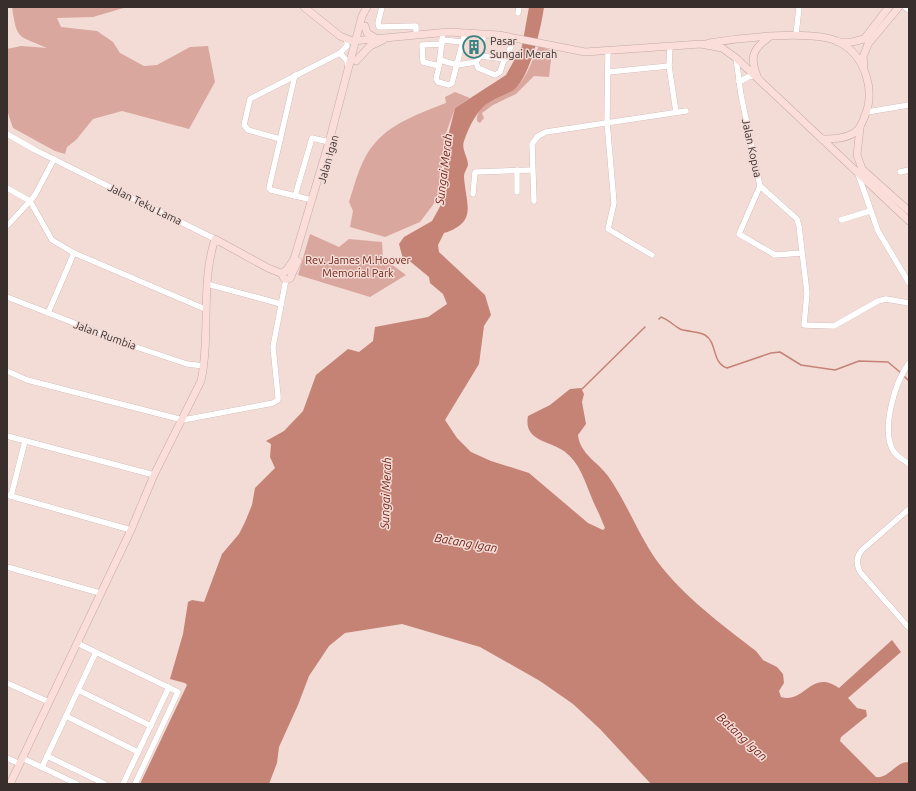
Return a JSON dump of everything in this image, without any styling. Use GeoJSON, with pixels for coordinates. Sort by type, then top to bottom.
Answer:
{"type":"FeatureCollection","features":[{"type":"Feature","properties":{"kind":"street"},"geometry":{"type":"LineString","coordinates":[[382,7],[378,23],[379,27],[416,26],[416,34]]}},
{"type":"Feature","properties":{"kind":"street"},"geometry":{"type":"LineString","coordinates":[[796,35],[799,7]]}},
{"type":"Feature","properties":{"kind":"street"},"geometry":{"type":"LineString","coordinates":[[899,7],[868,44],[863,56],[869,99],[867,112],[860,128],[857,155],[862,169],[909,211]]}},
{"type":"Feature","properties":{"kind":"street"},"geometry":{"type":"LineString","coordinates":[[905,7],[909,10]]}},
{"type":"Feature","properties":{"kind":"street"},"geometry":{"type":"LineString","coordinates":[[308,8],[340,36],[347,40],[359,41],[394,36],[443,32],[465,33],[514,38],[576,51],[608,52],[796,35],[825,38],[838,42],[852,42],[864,39],[889,8]]}},
{"type":"Feature","properties":{"kind":"street"},"geometry":{"type":"LineString","coordinates":[[280,138],[245,128],[244,125],[248,103],[254,96],[350,49],[359,41],[365,26],[367,8]]}},
{"type":"Feature","properties":{"kind":"street"},"geometry":{"type":"LineString","coordinates":[[359,41],[362,16],[367,8]]}},
{"type":"Feature","properties":{"kind":"street"},"geometry":{"type":"LineString","coordinates":[[365,26],[367,33],[377,38]]}},
{"type":"Feature","properties":{"kind":"street"},"geometry":{"type":"LineString","coordinates":[[443,32],[440,63],[436,80],[449,85],[452,83],[465,33]]}},
{"type":"Feature","properties":{"kind":"street"},"geometry":{"type":"LineString","coordinates":[[463,42],[442,42],[422,45],[423,62],[457,65],[476,62],[480,56],[484,34]]}},
{"type":"Feature","properties":{"kind":"street"},"geometry":{"type":"LineString","coordinates":[[356,62],[370,46],[394,36]]}},
{"type":"Feature","properties":{"kind":"street"},"geometry":{"type":"LineString","coordinates":[[756,77],[753,67],[754,52],[758,45],[770,37]]}},
{"type":"Feature","properties":{"kind":"street"},"geometry":{"type":"LineString","coordinates":[[476,62],[478,68],[495,75],[500,72],[514,38]]}},
{"type":"Feature","properties":{"kind":"street"},"geometry":{"type":"LineString","coordinates":[[340,53],[347,46],[347,40]]}},
{"type":"Feature","properties":{"kind":"street","name":"Jalan Igan"},"geometry":{"type":"LineString","coordinates":[[286,275],[298,260],[356,62],[359,41]]}},
{"type":"Feature","properties":{"kind":"street","name":"Jalan Igan"},"geometry":{"type":"LineString","coordinates":[[286,275],[294,259],[348,72],[359,41]]}},
{"type":"Feature","properties":{"kind":"street"},"geometry":{"type":"LineString","coordinates":[[838,42],[856,56],[864,67]]}},
{"type":"Feature","properties":{"kind":"street"},"geometry":{"type":"LineString","coordinates":[[701,44],[722,48],[736,58],[909,221]]}},
{"type":"Feature","properties":{"kind":"street"},"geometry":{"type":"LineString","coordinates":[[670,46],[670,66],[676,112]]}},
{"type":"Feature","properties":{"kind":"street"},"geometry":{"type":"LineString","coordinates":[[608,52],[607,122],[614,203],[608,229],[652,255]]}},
{"type":"Feature","properties":{"kind":"street"},"geometry":{"type":"LineString","coordinates":[[340,53],[346,61],[348,72]]}},
{"type":"Feature","properties":{"kind":"street"},"geometry":{"type":"LineString","coordinates":[[480,56],[504,60]]}},
{"type":"Feature","properties":{"kind":"street","name":"Jalan Kopua"},"geometry":{"type":"LineString","coordinates":[[736,58],[739,82],[760,186],[739,234],[775,255],[802,253]]}},
{"type":"Feature","properties":{"kind":"street"},"geometry":{"type":"LineString","coordinates":[[608,72],[670,66]]}},
{"type":"Feature","properties":{"kind":"street"},"geometry":{"type":"LineString","coordinates":[[295,75],[269,188],[312,200]]}},
{"type":"Feature","properties":{"kind":"street"},"geometry":{"type":"LineString","coordinates":[[739,82],[748,77],[756,77]]}},
{"type":"Feature","properties":{"kind":"street"},"geometry":{"type":"LineString","coordinates":[[867,112],[909,105]]}},
{"type":"Feature","properties":{"kind":"street"},"geometry":{"type":"LineString","coordinates":[[534,202],[532,144],[538,136],[546,132],[686,111]]}},
{"type":"Feature","properties":{"kind":"street"},"geometry":{"type":"LineString","coordinates":[[822,139],[843,138],[860,128]]}},
{"type":"Feature","properties":{"kind":"street","name":"Jalan Teku Lama"},"geometry":{"type":"LineString","coordinates":[[7,134],[215,239],[268,268],[286,275]]}},
{"type":"Feature","properties":{"kind":"street"},"geometry":{"type":"LineString","coordinates":[[295,196],[312,138],[329,142]]}},
{"type":"Feature","properties":{"kind":"street"},"geometry":{"type":"LineString","coordinates":[[7,226],[30,201],[54,159]]}},
{"type":"Feature","properties":{"kind":"street"},"geometry":{"type":"LineString","coordinates":[[517,170],[517,192]]}},
{"type":"Feature","properties":{"kind":"street"},"geometry":{"type":"LineString","coordinates":[[474,194],[474,172],[532,170]]}},
{"type":"Feature","properties":{"kind":"street"},"geometry":{"type":"LineString","coordinates":[[900,172],[909,170]]}},
{"type":"Feature","properties":{"kind":"street"},"geometry":{"type":"LineString","coordinates":[[857,172],[870,210],[885,245],[909,283]]}},
{"type":"Feature","properties":{"kind":"street"},"geometry":{"type":"LineString","coordinates":[[760,186],[797,219],[806,293],[804,325],[834,326],[878,301],[886,299],[909,303]]}},
{"type":"Feature","properties":{"kind":"street"},"geometry":{"type":"LineString","coordinates":[[7,188],[30,201],[52,240],[74,253],[205,309]]}},
{"type":"Feature","properties":{"kind":"street"},"geometry":{"type":"LineString","coordinates":[[841,220],[870,210]]}},
{"type":"Feature","properties":{"kind":"street"},"geometry":{"type":"LineString","coordinates":[[10,784],[131,530],[154,475],[183,420],[201,381],[204,366],[207,284],[212,249],[215,239]]}},
{"type":"Feature","properties":{"kind":"street"},"geometry":{"type":"LineString","coordinates":[[48,313],[74,253]]}},
{"type":"Feature","properties":{"kind":"street"},"geometry":{"type":"LineString","coordinates":[[7,371],[27,380],[183,420],[274,403],[278,400],[273,347],[286,275]]}},
{"type":"Feature","properties":{"kind":"street"},"geometry":{"type":"LineString","coordinates":[[207,284],[281,304]]}},
{"type":"Feature","properties":{"kind":"street","name":"Jalan Rumbia"},"geometry":{"type":"LineString","coordinates":[[7,297],[136,347],[188,364],[204,366]]}},
{"type":"Feature","properties":{"kind":"street"},"geometry":{"type":"LineString","coordinates":[[909,363],[899,378],[894,395],[888,436],[894,452],[909,464]]}},
{"type":"Feature","properties":{"kind":"street"},"geometry":{"type":"LineString","coordinates":[[7,436],[154,475]]}},
{"type":"Feature","properties":{"kind":"street"},"geometry":{"type":"LineString","coordinates":[[25,441],[9,496],[131,530]]}},
{"type":"Feature","properties":{"kind":"street"},"geometry":{"type":"LineString","coordinates":[[909,509],[862,550],[858,555],[857,564],[860,572],[909,628]]}},
{"type":"Feature","properties":{"kind":"street"},"geometry":{"type":"LineString","coordinates":[[7,567],[100,593]]}},
{"type":"Feature","properties":{"kind":"street"},"geometry":{"type":"LineString","coordinates":[[77,643],[177,691],[178,694],[135,784]]}},
{"type":"Feature","properties":{"kind":"street"},"geometry":{"type":"LineString","coordinates":[[42,767],[96,652]]}},
{"type":"Feature","properties":{"kind":"street"},"geometry":{"type":"LineString","coordinates":[[7,683],[49,702]]}},
{"type":"Feature","properties":{"kind":"street"},"geometry":{"type":"LineString","coordinates":[[123,784],[169,687]]}},
{"type":"Feature","properties":{"kind":"street"},"geometry":{"type":"LineString","coordinates":[[78,690],[151,726]]}},
{"type":"Feature","properties":{"kind":"street"},"geometry":{"type":"LineString","coordinates":[[66,716],[138,752]]}},
{"type":"Feature","properties":{"kind":"street"},"geometry":{"type":"LineString","coordinates":[[47,756],[105,784]]}},
{"type":"Feature","properties":{"kind":"street"},"geometry":{"type":"LineString","coordinates":[[7,758],[42,767],[77,784]]}},
{"type":"Feature","properties":{"kind":"green space"},"geometry":{"type":"Polygon","coordinates":[[[12,7],[127,7],[93,17],[57,18],[61,27],[97,31],[113,42],[120,53],[144,66],[157,65],[190,47],[208,46],[215,82],[189,129],[122,111],[93,119],[76,140],[67,147],[65,154],[55,151],[13,128],[7,110],[7,49],[21,46],[47,48],[20,35],[16,26],[12,7]]]}},
{"type":"Feature","properties":{"kind":"green space"},"geometry":{"type":"Polygon","coordinates":[[[539,46],[552,51],[549,77],[534,76],[516,94],[493,105],[482,113],[484,118],[480,123],[477,121],[480,110],[490,102],[518,86],[528,70],[539,46]]]}},
{"type":"Feature","properties":{"kind":"green space"},"geometry":{"type":"Polygon","coordinates":[[[455,92],[470,98],[455,108],[444,139],[444,159],[439,180],[439,197],[420,222],[385,237],[350,227],[353,211],[349,202],[359,171],[370,149],[390,129],[408,119],[446,103],[445,97],[455,92]]]}},
{"type":"Feature","properties":{"kind":"green space","name":"Rev. James M.Hoover Memorial Park"},"geometry":{"type":"Polygon","coordinates":[[[310,234],[339,247],[349,239],[382,242],[383,258],[406,275],[370,297],[298,275],[310,234]]]}},
{"type":"Feature","properties":{"kind":"water"},"geometry":{"type":"Polygon","coordinates":[[[529,7],[544,7],[538,38],[526,73],[515,89],[485,105],[471,124],[463,144],[468,165],[464,177],[468,211],[462,224],[455,229],[444,233],[438,245],[439,252],[485,295],[491,315],[484,326],[479,364],[445,420],[457,438],[471,452],[491,461],[529,473],[588,523],[603,530],[605,528],[601,518],[574,460],[564,451],[539,439],[530,431],[528,424],[528,416],[550,405],[570,389],[581,388],[584,394],[582,402],[586,424],[578,435],[579,442],[582,447],[604,471],[615,486],[650,551],[667,574],[703,609],[756,651],[763,660],[777,667],[783,674],[784,683],[779,691],[781,697],[789,698],[796,696],[815,684],[822,682],[829,683],[839,688],[892,640],[901,652],[848,698],[857,708],[866,710],[867,716],[841,737],[840,741],[876,777],[885,775],[904,762],[909,762],[909,784],[651,784],[600,729],[573,704],[540,681],[480,647],[402,624],[345,633],[329,646],[309,676],[279,747],[277,763],[269,784],[140,784],[187,685],[185,683],[170,679],[183,634],[188,602],[192,600],[204,602],[222,554],[239,534],[245,522],[252,505],[255,488],[275,468],[270,457],[271,444],[266,441],[284,431],[303,411],[316,375],[348,349],[359,352],[373,341],[375,327],[428,317],[447,304],[443,294],[430,283],[429,277],[406,258],[403,259],[399,244],[404,237],[432,221],[443,201],[441,183],[446,160],[446,144],[455,108],[506,75],[522,46],[529,7]]]}},
{"type":"Feature","properties":{"kind":"waterway"},"geometry":{"type":"LineString","coordinates":[[659,319],[661,317],[680,329],[705,335],[712,343],[716,357],[722,365],[727,368],[771,353],[780,352],[801,365],[835,370],[859,361],[888,362],[901,373]]}},
{"type":"Feature","properties":{"kind":"waterway"},"geometry":{"type":"LineString","coordinates":[[581,390],[645,327]]}},
{"type":"Feature","properties":{"kind":"waterway"},"geometry":{"type":"LineString","coordinates":[[903,375],[909,381]]}},
{"type":"Feature","properties":{"kind":"place","name":"Pasar Sungai Merah"},"geometry":{"type":"Point","coordinates":[474,47]}},
{"type":"Feature","properties":{"kind":"water label","name":"Sungai Merah"},"geometry":{"type":"Point","coordinates":[444,169]}},
{"type":"Feature","properties":{"kind":"water label","name":"Sungai Merah"},"geometry":{"type":"Point","coordinates":[386,493]}},
{"type":"Feature","properties":{"kind":"water label","name":"Batang Igan"},"geometry":{"type":"Point","coordinates":[466,543]}},
{"type":"Feature","properties":{"kind":"water label","name":"Batang Igan"},"geometry":{"type":"Point","coordinates":[742,737]}}]}
